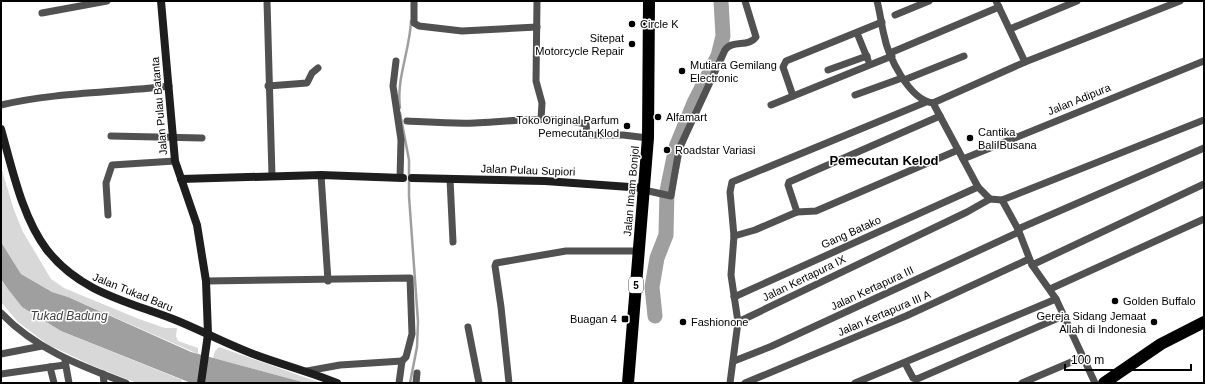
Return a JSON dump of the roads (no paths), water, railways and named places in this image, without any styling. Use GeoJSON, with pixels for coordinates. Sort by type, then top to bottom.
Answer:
{"type":"FeatureCollection","features":[{"type":"Feature","properties":{"kind":"highway","name":"Jalan Imam Bonjol"},"geometry":{"type":"LineString","coordinates":[[628,383],[648,138],[649,1]]}},
{"type":"Feature","properties":{"kind":"highway"},"geometry":{"type":"LineString","coordinates":[[1104,383],[1161,344],[1204,322]]}},
{"type":"Feature","properties":{"kind":"street"},"geometry":{"type":"LineString","coordinates":[[42,13],[107,1]]}},
{"type":"Feature","properties":{"kind":"street","name":"Jalan Pulau Batanta"},"geometry":{"type":"LineString","coordinates":[[161,1],[175,161],[197,225],[206,282],[208,334],[201,383]]}},
{"type":"Feature","properties":{"kind":"street"},"geometry":{"type":"LineString","coordinates":[[267,1],[268,86],[272,176]]}},
{"type":"Feature","properties":{"kind":"street"},"geometry":{"type":"LineString","coordinates":[[414,1],[414,23],[419,26],[462,31],[537,28]]}},
{"type":"Feature","properties":{"kind":"street"},"geometry":{"type":"LineString","coordinates":[[537,1],[536,80],[542,103],[541,119]]}},
{"type":"Feature","properties":{"kind":"street"},"geometry":{"type":"LineString","coordinates":[[644,189],[671,196],[679,149],[725,50],[731,44],[750,42],[756,37],[746,1]]}},
{"type":"Feature","properties":{"kind":"street"},"geometry":{"type":"LineString","coordinates":[[877,1],[884,34],[891,55],[903,79],[914,93],[929,102],[940,116],[978,187],[990,199],[1002,200],[1204,120]]}},
{"type":"Feature","properties":{"kind":"street"},"geometry":{"type":"LineString","coordinates":[[895,15],[929,1]]}},
{"type":"Feature","properties":{"kind":"street"},"geometry":{"type":"LineString","coordinates":[[1010,29],[1077,1]]}},
{"type":"Feature","properties":{"kind":"street"},"geometry":{"type":"LineString","coordinates":[[730,383],[738,322],[731,276],[734,236],[730,186],[736,180],[1025,62],[1180,1]]}},
{"type":"Feature","properties":{"kind":"street"},"geometry":{"type":"LineString","coordinates":[[770,105],[891,55],[998,4],[1025,62]]}},
{"type":"Feature","properties":{"kind":"street"},"geometry":{"type":"LineString","coordinates":[[793,96],[783,67],[786,61],[882,22]]}},
{"type":"Feature","properties":{"kind":"street"},"geometry":{"type":"LineString","coordinates":[[857,32],[870,64]]}},
{"type":"Feature","properties":{"kind":"street"},"geometry":{"type":"LineString","coordinates":[[828,70],[867,56]]}},
{"type":"Feature","properties":{"kind":"street"},"geometry":{"type":"LineString","coordinates":[[854,95],[903,79],[964,56]]}},
{"type":"Feature","properties":{"kind":"street"},"geometry":{"type":"LineString","coordinates":[[396,61],[393,86],[401,140],[402,178]]}},
{"type":"Feature","properties":{"kind":"street","name":"Jalan Adipura"},"geometry":{"type":"LineString","coordinates":[[963,159],[1204,61]]}},
{"type":"Feature","properties":{"kind":"street"},"geometry":{"type":"LineString","coordinates":[[268,86],[307,83],[312,73],[318,68]]}},
{"type":"Feature","properties":{"kind":"street"},"geometry":{"type":"LineString","coordinates":[[1,106],[70,94],[136,90],[169,86]]}},
{"type":"Feature","properties":{"kind":"street"},"geometry":{"type":"LineString","coordinates":[[797,212],[788,186],[789,182],[940,116]]}},
{"type":"Feature","properties":{"kind":"street"},"geometry":{"type":"LineString","coordinates":[[407,121],[466,123],[541,119],[586,124],[587,133],[590,135],[623,135],[648,138]]}},
{"type":"Feature","properties":{"kind":"street","name":"Jalan Tukad Baru"},"geometry":{"type":"LineString","coordinates":[[1,129],[23,205],[46,249],[62,267],[83,283],[97,291],[208,334],[259,356],[307,371],[337,383]]}},
{"type":"Feature","properties":{"kind":"street"},"geometry":{"type":"LineString","coordinates":[[112,136],[202,138]]}},
{"type":"Feature","properties":{"kind":"street","name":"Jalan Kertapura III"},"geometry":{"type":"LineString","coordinates":[[734,361],[772,346],[1018,231],[1204,148]]}},
{"type":"Feature","properties":{"kind":"street"},"geometry":{"type":"LineString","coordinates":[[734,236],[755,230],[797,212],[812,212],[958,150]]}},
{"type":"Feature","properties":{"kind":"street"},"geometry":{"type":"LineString","coordinates":[[108,215],[106,183],[112,165],[175,161]]}},
{"type":"Feature","properties":{"kind":"street"},"geometry":{"type":"LineString","coordinates":[[321,175],[328,281]]}},
{"type":"Feature","properties":{"kind":"street"},"geometry":{"type":"LineString","coordinates":[[181,179],[321,175],[412,178]]}},
{"type":"Feature","properties":{"kind":"street","name":"Jalan Pulau Supiori"},"geometry":{"type":"LineString","coordinates":[[412,178],[545,181],[644,189]]}},
{"type":"Feature","properties":{"kind":"street"},"geometry":{"type":"LineString","coordinates":[[450,179],[453,242]]}},
{"type":"Feature","properties":{"kind":"street","name":"Jalan Kertapura III A"},"geometry":{"type":"LineString","coordinates":[[745,383],[1031,262],[1204,184]]}},
{"type":"Feature","properties":{"kind":"street","name":"Gang Batako"},"geometry":{"type":"LineString","coordinates":[[734,297],[978,187]]}},
{"type":"Feature","properties":{"kind":"street","name":"Jalan Kertapura IX"},"geometry":{"type":"LineString","coordinates":[[738,322],[967,212],[990,199]]}},
{"type":"Feature","properties":{"kind":"street"},"geometry":{"type":"LineString","coordinates":[[1002,200],[1018,231],[1031,262],[1056,299],[1095,383]]}},
{"type":"Feature","properties":{"kind":"street"},"geometry":{"type":"LineString","coordinates":[[1050,289],[1204,219]]}},
{"type":"Feature","properties":{"kind":"street"},"geometry":{"type":"LineString","coordinates":[[509,383],[495,266],[499,262],[566,251],[638,251]]}},
{"type":"Feature","properties":{"kind":"street"},"geometry":{"type":"LineString","coordinates":[[206,282],[328,281],[410,278],[412,334],[406,358],[402,361],[399,383]]}},
{"type":"Feature","properties":{"kind":"street"},"geometry":{"type":"LineString","coordinates":[[855,383],[1056,299]]}},
{"type":"Feature","properties":{"kind":"street"},"geometry":{"type":"LineString","coordinates":[[1,313],[20,332],[65,361],[126,383]]}},
{"type":"Feature","properties":{"kind":"street"},"geometry":{"type":"LineString","coordinates":[[905,363],[912,378],[917,379],[1064,316]]}},
{"type":"Feature","properties":{"kind":"street"},"geometry":{"type":"LineString","coordinates":[[468,327],[478,383]]}},
{"type":"Feature","properties":{"kind":"street"},"geometry":{"type":"LineString","coordinates":[[1,354],[42,346]]}},
{"type":"Feature","properties":{"kind":"street"},"geometry":{"type":"LineString","coordinates":[[1022,383],[1083,357]]}},
{"type":"Feature","properties":{"kind":"street"},"geometry":{"type":"LineString","coordinates":[[1,374],[50,367],[65,361]]}},
{"type":"Feature","properties":{"kind":"street"},"geometry":{"type":"LineString","coordinates":[[65,361],[69,383]]}},
{"type":"Feature","properties":{"kind":"street"},"geometry":{"type":"LineString","coordinates":[[307,371],[340,364],[402,361]]}},
{"type":"Feature","properties":{"kind":"street"},"geometry":{"type":"LineString","coordinates":[[50,367],[54,383]]}},
{"type":"Feature","properties":{"kind":"street"},"geometry":{"type":"LineString","coordinates":[[416,383],[417,373]]}},
{"type":"Feature","properties":{"kind":"street"},"geometry":{"type":"LineString","coordinates":[[103,374],[104,383]]}},
{"type":"Feature","properties":{"kind":"water","name":"Tukad Badung"},"geometry":{"type":"Polygon","coordinates":[[[1,242],[21,274],[52,292],[68,297],[191,352],[306,383],[191,383],[61,331],[22,307],[1,279],[1,242]]]}},
{"type":"Feature","properties":{"kind":"waterway"},"geometry":{"type":"LineString","coordinates":[[655,316],[652,287],[657,258],[666,235],[667,191],[676,147],[694,103],[718,56],[723,36],[721,1]]}},
{"type":"Feature","properties":{"kind":"waterway"},"geometry":{"type":"LineString","coordinates":[[400,108],[399,97],[401,75],[411,21]]}},
{"type":"Feature","properties":{"kind":"waterway"},"geometry":{"type":"LineString","coordinates":[[400,113],[409,160],[409,196],[418,322],[417,347],[410,383]]}},
{"type":"Feature","properties":{"kind":"place","name":"Circle K"},"geometry":{"type":"Point","coordinates":[632,24]}},
{"type":"Feature","properties":{"kind":"place","name":"Sitepat Motorcycle Repair"},"geometry":{"type":"Point","coordinates":[632,44]}},
{"type":"Feature","properties":{"kind":"place","name":"Mutiara Gemilang Electronic"},"geometry":{"type":"Point","coordinates":[682,71]}},
{"type":"Feature","properties":{"kind":"place","name":"Alfamart"},"geometry":{"type":"Point","coordinates":[658,117]}},
{"type":"Feature","properties":{"kind":"place","name":"Toko Original Parfum Pemecutan Klod"},"geometry":{"type":"Point","coordinates":[627,126]}},
{"type":"Feature","properties":{"kind":"place","name":"Cantika Bali Busana"},"geometry":{"type":"Point","coordinates":[970,138]}},
{"type":"Feature","properties":{"kind":"place","name":"Roadstar Variasi"},"geometry":{"type":"Point","coordinates":[667,150]}},
{"type":"Feature","properties":{"kind":"place","name":"Golden Buffalo"},"geometry":{"type":"Point","coordinates":[1115,301]}},
{"type":"Feature","properties":{"kind":"place","name":"Buagan 4"},"geometry":{"type":"Point","coordinates":[625,319]}},
{"type":"Feature","properties":{"kind":"place","name":"Fashionone"},"geometry":{"type":"Point","coordinates":[683,322]}},
{"type":"Feature","properties":{"kind":"place","name":"Gereja Sidang Jemaat Allah di Indonesia"},"geometry":{"type":"Point","coordinates":[1154,322]}},
{"type":"Feature","properties":{"kind":"district","name":"Pemecutan Kelod"},"geometry":{"type":"Point","coordinates":[884,160]}}]}
